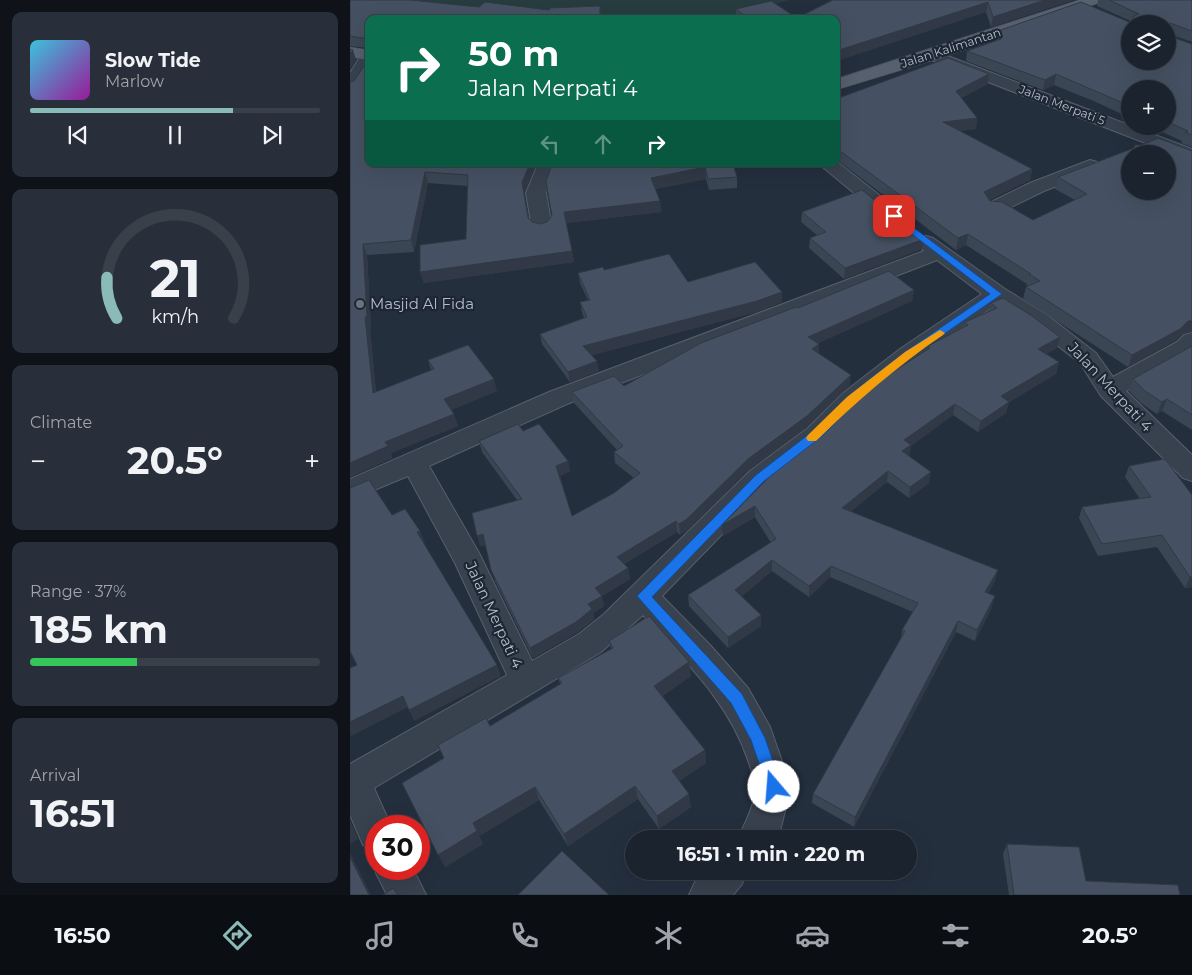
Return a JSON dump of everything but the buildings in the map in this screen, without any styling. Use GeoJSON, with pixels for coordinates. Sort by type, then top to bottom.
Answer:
{"type":"FeatureCollection","features":[{"type":"Feature","properties":{"kind":"main road","name":"Jalan Kalimantan"},"geometry":{"type":"LineString","coordinates":[[840,84],[1090,6]]}},
{"type":"Feature","properties":{"kind":"main road"},"geometry":{"type":"LineString","coordinates":[[350,52],[365,54]]}},
{"type":"Feature","properties":{"kind":"street","name":"Jalan Merpati 5"},"geometry":{"type":"LineString","coordinates":[[932,55],[1192,155]]}},
{"type":"Feature","properties":{"kind":"street"},"geometry":{"type":"LineString","coordinates":[[350,87],[365,62]]}},
{"type":"Feature","properties":{"kind":"street"},"geometry":{"type":"LineString","coordinates":[[1143,145],[1154,141]]}},
{"type":"Feature","properties":{"kind":"street"},"geometry":{"type":"LineString","coordinates":[[996,207],[1037,187],[1104,160]]}},
{"type":"Feature","properties":{"kind":"street"},"geometry":{"type":"LineString","coordinates":[[542,228],[536,194],[546,167]]}},
{"type":"Feature","properties":{"kind":"street","name":"Jalan Merpati 4"},"geometry":{"type":"LineString","coordinates":[[832,167],[940,252],[997,294],[1039,320],[1088,358],[1110,390],[1192,471]]}},
{"type":"Feature","properties":{"kind":"street"},"geometry":{"type":"LineString","coordinates":[[350,490],[412,461],[629,370],[940,252]]}},
{"type":"Feature","properties":{"kind":"street","name":"Jalan Merpati 4"},"geometry":{"type":"LineString","coordinates":[[412,461],[470,561],[525,680],[590,643],[615,623],[760,478],[817,434],[851,400],[908,354],[997,294]]}},
{"type":"Feature","properties":{"kind":"street"},"geometry":{"type":"LineString","coordinates":[[1110,390],[1185,347],[1192,340]]}},
{"type":"Feature","properties":{"kind":"street"},"geometry":{"type":"LineString","coordinates":[[643,596],[698,654],[736,698],[758,738],[774,787],[763,830]]}},
{"type":"Feature","properties":{"kind":"street"},"geometry":{"type":"LineString","coordinates":[[367,815],[351,782],[525,680]]}},
{"type":"Feature","properties":{"kind":"street"},"geometry":{"type":"LineString","coordinates":[[399,880],[407,895]]}},
{"type":"Feature","properties":{"kind":"street"},"geometry":{"type":"LineString","coordinates":[[708,895],[721,880]]}},
{"type":"Feature","properties":{"kind":"green space"},"geometry":{"type":"Polygon","coordinates":[[[404,0],[789,0],[740,15],[547,15],[404,0]]]}},
{"type":"Feature","properties":{"kind":"slow traffic"},"geometry":{"type":"LineString","coordinates":[[812,438],[851,400],[908,354],[940,333]]}},
{"type":"Feature","properties":{"kind":"place","name":"Masjid Al Fida"},"geometry":{"type":"Point","coordinates":[360,304]}},
{"type":"Feature","properties":{"kind":"route"},"geometry":{"type":"LineString","coordinates":[[774,787],[758,738],[736,698],[698,654],[643,596],[760,478],[817,434],[851,400],[908,354],[997,294],[894,216]]}}]}
